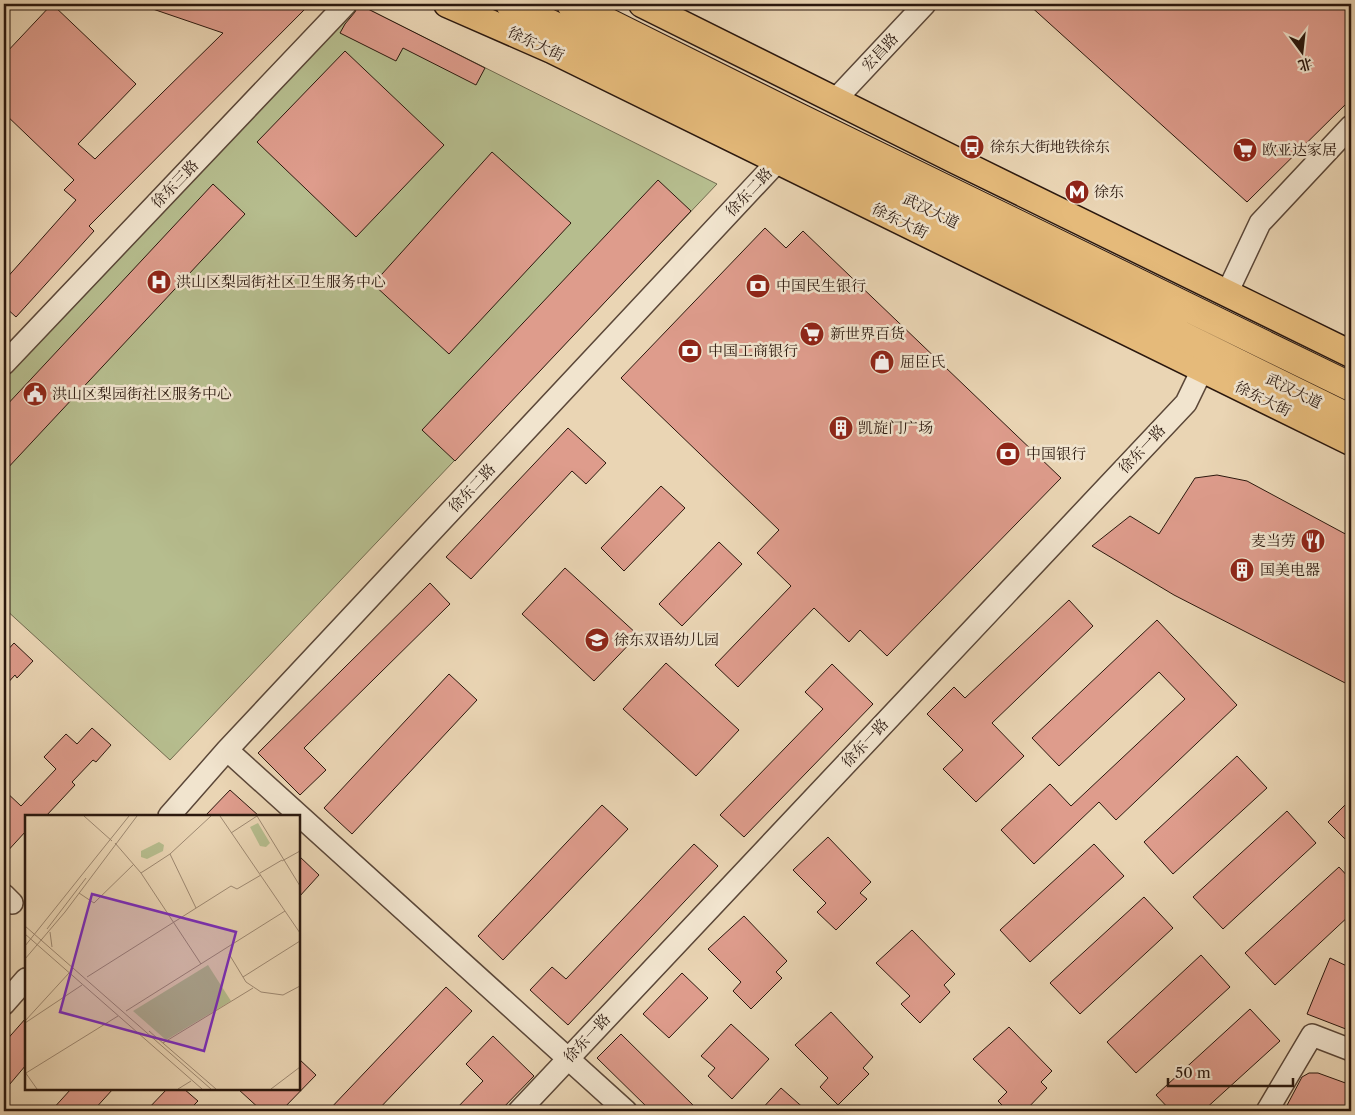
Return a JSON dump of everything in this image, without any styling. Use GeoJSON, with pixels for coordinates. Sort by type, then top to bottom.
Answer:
{"type":"FeatureCollection","features":[{"type":"Feature","properties":{"kind":"highway","name":"武汉大道"},"geometry":{"type":"LineString","coordinates":[[510,4],[1351,419]]}},
{"type":"Feature","properties":{"kind":"highway","name":"武汉大道"},"geometry":{"type":"LineString","coordinates":[[571,4],[1351,387]]}},
{"type":"Feature","properties":{"kind":"main road","name":"徐东大街"},"geometry":{"type":"LineString","coordinates":[[447,4],[552,50],[1351,442]]}},
{"type":"Feature","properties":{"kind":"main road"},"geometry":{"type":"LineString","coordinates":[[642,4],[966,166],[1351,354]]}},
{"type":"Feature","properties":{"kind":"street","name":"徐东三路"},"geometry":{"type":"LineString","coordinates":[[4,364],[346,4]]}},
{"type":"Feature","properties":{"kind":"street","name":"宏昌路"},"geometry":{"type":"LineString","coordinates":[[835,100],[925,4]]}},
{"type":"Feature","properties":{"kind":"street"},"geometry":{"type":"LineString","coordinates":[[1227,294],[1260,222],[1351,126]]}},
{"type":"Feature","properties":{"kind":"street","name":"徐东二路"},"geometry":{"type":"LineString","coordinates":[[170,815],[226,750],[778,162]]}},
{"type":"Feature","properties":{"kind":"street","name":"徐东一路"},"geometry":{"type":"LineString","coordinates":[[519,1111],[1186,403],[1202,370]]}},
{"type":"Feature","properties":{"kind":"street"},"geometry":{"type":"LineString","coordinates":[[226,750],[298,815]]}},
{"type":"Feature","properties":{"kind":"street"},"geometry":{"type":"LineString","coordinates":[[300,817],[626,1111]]}},
{"type":"Feature","properties":{"kind":"street"},"geometry":{"type":"LineString","coordinates":[[4,1004],[25,980]]}},
{"type":"Feature","properties":{"kind":"street"},"geometry":{"type":"LineString","coordinates":[[1267,1111],[1312,1035],[1351,1050]]}},
{"type":"Feature","properties":{"kind":"green space"},"geometry":{"type":"Polygon","coordinates":[[[354,4],[358,4],[717,184],[170,760],[4,608],[4,375],[354,4]]]}},
{"type":"Feature","properties":{"kind":"building"},"geometry":{"type":"Polygon","coordinates":[[[52,4],[136,84],[78,144],[95,159],[223,33],[144,6],[144,4],[310,4],[89,226],[94,231],[16,317],[4,306],[4,281],[76,200],[64,190],[74,180],[4,113],[4,55],[52,4]]]}},
{"type":"Feature","properties":{"kind":"building"},"geometry":{"type":"Polygon","coordinates":[[[358,4],[485,68],[476,85],[403,48],[396,61],[340,33],[355,12],[358,4]]]}},
{"type":"Feature","properties":{"kind":"building","name":"欧亚达家居"},"geometry":{"type":"Polygon","coordinates":[[[1028,4],[1351,4],[1351,99],[1247,202],[1028,4]]]}},
{"type":"Feature","properties":{"kind":"building"},"geometry":{"type":"Polygon","coordinates":[[[345,51],[444,145],[356,237],[257,142],[345,51]]]}},
{"type":"Feature","properties":{"kind":"building"},"geometry":{"type":"Polygon","coordinates":[[[492,152],[571,223],[449,354],[373,284],[492,152]]]}},
{"type":"Feature","properties":{"kind":"building"},"geometry":{"type":"Polygon","coordinates":[[[658,180],[691,211],[455,461],[422,430],[658,180]]]}},
{"type":"Feature","properties":{"kind":"building"},"geometry":{"type":"Polygon","coordinates":[[[213,184],[245,214],[4,472],[4,408],[213,184]]]}},
{"type":"Feature","properties":{"kind":"building","name":"凯旋门广场"},"geometry":{"type":"Polygon","coordinates":[[[765,228],[786,248],[803,231],[1061,478],[887,656],[860,630],[849,642],[814,608],[738,687],[715,665],[791,586],[757,553],[779,530],[621,378],[765,228]]]}},
{"type":"Feature","properties":{"kind":"building"},"geometry":{"type":"Polygon","coordinates":[[[568,428],[606,463],[586,484],[572,471],[471,579],[446,557],[568,428]]]}},
{"type":"Feature","properties":{"kind":"building","name":"国美电器"},"geometry":{"type":"Polygon","coordinates":[[[1217,475],[1247,481],[1351,537],[1351,686],[1174,595],[1092,546],[1130,516],[1159,534],[1195,478],[1217,475]]]}},
{"type":"Feature","properties":{"kind":"building"},"geometry":{"type":"Polygon","coordinates":[[[661,486],[685,508],[624,571],[601,548],[661,486]]]}},
{"type":"Feature","properties":{"kind":"building"},"geometry":{"type":"Polygon","coordinates":[[[719,542],[742,564],[682,626],[659,604],[719,542]]]}},
{"type":"Feature","properties":{"kind":"building"},"geometry":{"type":"Polygon","coordinates":[[[565,568],[638,635],[594,681],[522,614],[565,568]]]}},
{"type":"Feature","properties":{"kind":"building"},"geometry":{"type":"Polygon","coordinates":[[[430,583],[450,604],[304,748],[326,770],[300,795],[258,753],[430,583]]]}},
{"type":"Feature","properties":{"kind":"building"},"geometry":{"type":"Polygon","coordinates":[[[1069,600],[1093,626],[992,723],[1024,756],[976,802],[943,769],[963,750],[927,714],[954,687],[965,698],[1069,600]]]}},
{"type":"Feature","properties":{"kind":"building"},"geometry":{"type":"Polygon","coordinates":[[[1157,620],[1237,705],[1116,820],[1099,802],[1034,864],[1001,830],[1050,784],[1071,806],[1185,699],[1159,672],[1059,766],[1032,738],[1157,620]]]}},
{"type":"Feature","properties":{"kind":"building"},"geometry":{"type":"Polygon","coordinates":[[[14,643],[33,661],[17,678],[15,675],[4,687],[4,654],[14,643]]]}},
{"type":"Feature","properties":{"kind":"building"},"geometry":{"type":"Polygon","coordinates":[[[666,663],[739,730],[696,776],[623,709],[666,663]]]}},
{"type":"Feature","properties":{"kind":"building"},"geometry":{"type":"Polygon","coordinates":[[[832,664],[873,704],[744,837],[720,815],[823,709],[805,692],[832,664]]]}},
{"type":"Feature","properties":{"kind":"building"},"geometry":{"type":"Polygon","coordinates":[[[449,674],[477,700],[352,834],[324,808],[449,674]]]}},
{"type":"Feature","properties":{"kind":"building"},"geometry":{"type":"Polygon","coordinates":[[[92,728],[111,745],[96,762],[93,760],[72,782],[75,785],[47,815],[25,815],[25,832],[4,855],[4,790],[21,806],[56,769],[44,757],[66,734],[77,744],[92,728]]]}},
{"type":"Feature","properties":{"kind":"building"},"geometry":{"type":"Polygon","coordinates":[[[1237,756],[1267,788],[1173,874],[1144,842],[1237,756]]]}},
{"type":"Feature","properties":{"kind":"building"},"geometry":{"type":"Polygon","coordinates":[[[230,790],[258,815],[206,815],[230,790]]]}},
{"type":"Feature","properties":{"kind":"building"},"geometry":{"type":"Polygon","coordinates":[[[1351,799],[1351,845],[1328,822],[1351,799]]]}},
{"type":"Feature","properties":{"kind":"building"},"geometry":{"type":"Polygon","coordinates":[[[602,805],[628,829],[503,960],[478,936],[602,805]]]}},
{"type":"Feature","properties":{"kind":"building"},"geometry":{"type":"Polygon","coordinates":[[[1287,811],[1316,843],[1223,929],[1193,897],[1287,811]]]}},
{"type":"Feature","properties":{"kind":"building"},"geometry":{"type":"Polygon","coordinates":[[[828,837],[871,882],[860,893],[867,899],[836,930],[817,912],[826,903],[793,870],[828,837]]]}},
{"type":"Feature","properties":{"kind":"building"},"geometry":{"type":"Polygon","coordinates":[[[694,844],[718,866],[568,1025],[530,990],[552,967],[566,979],[694,844]]]}},
{"type":"Feature","properties":{"kind":"building"},"geometry":{"type":"Polygon","coordinates":[[[1094,844],[1124,876],[1030,962],[1000,930],[1094,844]]]}},
{"type":"Feature","properties":{"kind":"building"},"geometry":{"type":"Polygon","coordinates":[[[300,857],[319,875],[300,896],[300,857]]]}},
{"type":"Feature","properties":{"kind":"building"},"geometry":{"type":"Polygon","coordinates":[[[1339,867],[1351,880],[1351,914],[1275,985],[1245,953],[1339,867]]]}},
{"type":"Feature","properties":{"kind":"building"},"geometry":{"type":"Polygon","coordinates":[[[1144,897],[1173,928],[1080,1014],[1050,983],[1144,897]]]}},
{"type":"Feature","properties":{"kind":"building"},"geometry":{"type":"Polygon","coordinates":[[[744,916],[787,961],[776,972],[782,978],[751,1009],[733,991],[741,982],[708,949],[744,916]]]}},
{"type":"Feature","properties":{"kind":"building"},"geometry":{"type":"Polygon","coordinates":[[[912,930],[955,974],[944,985],[950,992],[920,1023],[901,1004],[910,996],[876,963],[912,930]]]}},
{"type":"Feature","properties":{"kind":"building"},"geometry":{"type":"Polygon","coordinates":[[[1201,955],[1230,987],[1136,1073],[1107,1042],[1201,955]]]}},
{"type":"Feature","properties":{"kind":"building"},"geometry":{"type":"Polygon","coordinates":[[[1330,958],[1351,968],[1351,1031],[1307,1014],[1330,958]]]}},
{"type":"Feature","properties":{"kind":"building"},"geometry":{"type":"Polygon","coordinates":[[[682,973],[708,998],[669,1038],[643,1014],[682,973]]]}},
{"type":"Feature","properties":{"kind":"building"},"geometry":{"type":"Polygon","coordinates":[[[446,987],[472,1011],[377,1111],[328,1111],[446,987]]]}},
{"type":"Feature","properties":{"kind":"building"},"geometry":{"type":"Polygon","coordinates":[[[1250,1009],[1280,1041],[1203,1111],[1171,1111],[1156,1095],[1250,1009]]]}},
{"type":"Feature","properties":{"kind":"building"},"geometry":{"type":"Polygon","coordinates":[[[831,1012],[873,1057],[863,1068],[869,1074],[838,1105],[820,1087],[828,1078],[795,1045],[831,1012]]]}},
{"type":"Feature","properties":{"kind":"building"},"geometry":{"type":"Polygon","coordinates":[[[25,1019],[25,1066],[4,1091],[4,1043],[25,1019]]]}},
{"type":"Feature","properties":{"kind":"building"},"geometry":{"type":"Polygon","coordinates":[[[731,1024],[769,1059],[732,1099],[708,1076],[715,1068],[701,1056],[731,1024]]]}},
{"type":"Feature","properties":{"kind":"building"},"geometry":{"type":"Polygon","coordinates":[[[1009,1027],[1052,1071],[1041,1082],[1047,1088],[1025,1111],[1008,1111],[998,1101],[1007,1092],[973,1059],[1009,1027]]]}},
{"type":"Feature","properties":{"kind":"building"},"geometry":{"type":"Polygon","coordinates":[[[621,1034],[699,1111],[651,1111],[597,1058],[621,1034]]]}},
{"type":"Feature","properties":{"kind":"building"},"geometry":{"type":"Polygon","coordinates":[[[493,1036],[534,1076],[500,1111],[454,1111],[483,1081],[466,1064],[493,1036]]]}},
{"type":"Feature","properties":{"kind":"building"},"geometry":{"type":"Polygon","coordinates":[[[300,1060],[316,1075],[281,1111],[262,1111],[239,1090],[300,1090],[300,1060]]]}},
{"type":"Feature","properties":{"kind":"building"},"geometry":{"type":"Polygon","coordinates":[[[1309,1073],[1318,1073],[1351,1085],[1351,1111],[1284,1111],[1302,1077],[1309,1073]]]}},
{"type":"Feature","properties":{"kind":"building"},"geometry":{"type":"Polygon","coordinates":[[[781,1088],[807,1111],[760,1111],[781,1088]]]}},
{"type":"Feature","properties":{"kind":"building"},"geometry":{"type":"Polygon","coordinates":[[[70,1090],[112,1090],[93,1111],[51,1111],[70,1090]]]}},
{"type":"Feature","properties":{"kind":"building"},"geometry":{"type":"Polygon","coordinates":[[[166,1090],[185,1090],[198,1101],[188,1111],[146,1111],[166,1090]]]}},
{"type":"Feature","properties":{"kind":"place","name":"徐东大街地铁徐东"},"geometry":{"type":"Point","coordinates":[972,147]}},
{"type":"Feature","properties":{"kind":"place","name":"欧亚达家居"},"geometry":{"type":"Point","coordinates":[1245,150]}},
{"type":"Feature","properties":{"kind":"place","name":"徐东"},"geometry":{"type":"Point","coordinates":[1077,192]}},
{"type":"Feature","properties":{"kind":"place","name":"洪山区梨园街社区卫生服务中心"},"geometry":{"type":"Point","coordinates":[159,282]}},
{"type":"Feature","properties":{"kind":"place","name":"中国民生银行"},"geometry":{"type":"Point","coordinates":[758,286]}},
{"type":"Feature","properties":{"kind":"place","name":"新世界百货"},"geometry":{"type":"Point","coordinates":[812,334]}},
{"type":"Feature","properties":{"kind":"place","name":"中国工商银行"},"geometry":{"type":"Point","coordinates":[690,351]}},
{"type":"Feature","properties":{"kind":"place","name":"屈臣氏"},"geometry":{"type":"Point","coordinates":[882,362]}},
{"type":"Feature","properties":{"kind":"place","name":"洪山区梨园街社区服务中心"},"geometry":{"type":"Point","coordinates":[35,394]}},
{"type":"Feature","properties":{"kind":"place","name":"凯旋门广场"},"geometry":{"type":"Point","coordinates":[841,428]}},
{"type":"Feature","properties":{"kind":"place","name":"中国银行"},"geometry":{"type":"Point","coordinates":[1008,454]}},
{"type":"Feature","properties":{"kind":"place","name":"麦当劳"},"geometry":{"type":"Point","coordinates":[1313,541]}},
{"type":"Feature","properties":{"kind":"place","name":"国美电器"},"geometry":{"type":"Point","coordinates":[1242,570]}},
{"type":"Feature","properties":{"kind":"place","name":"徐东双语幼儿园"},"geometry":{"type":"Point","coordinates":[597,640]}}]}
